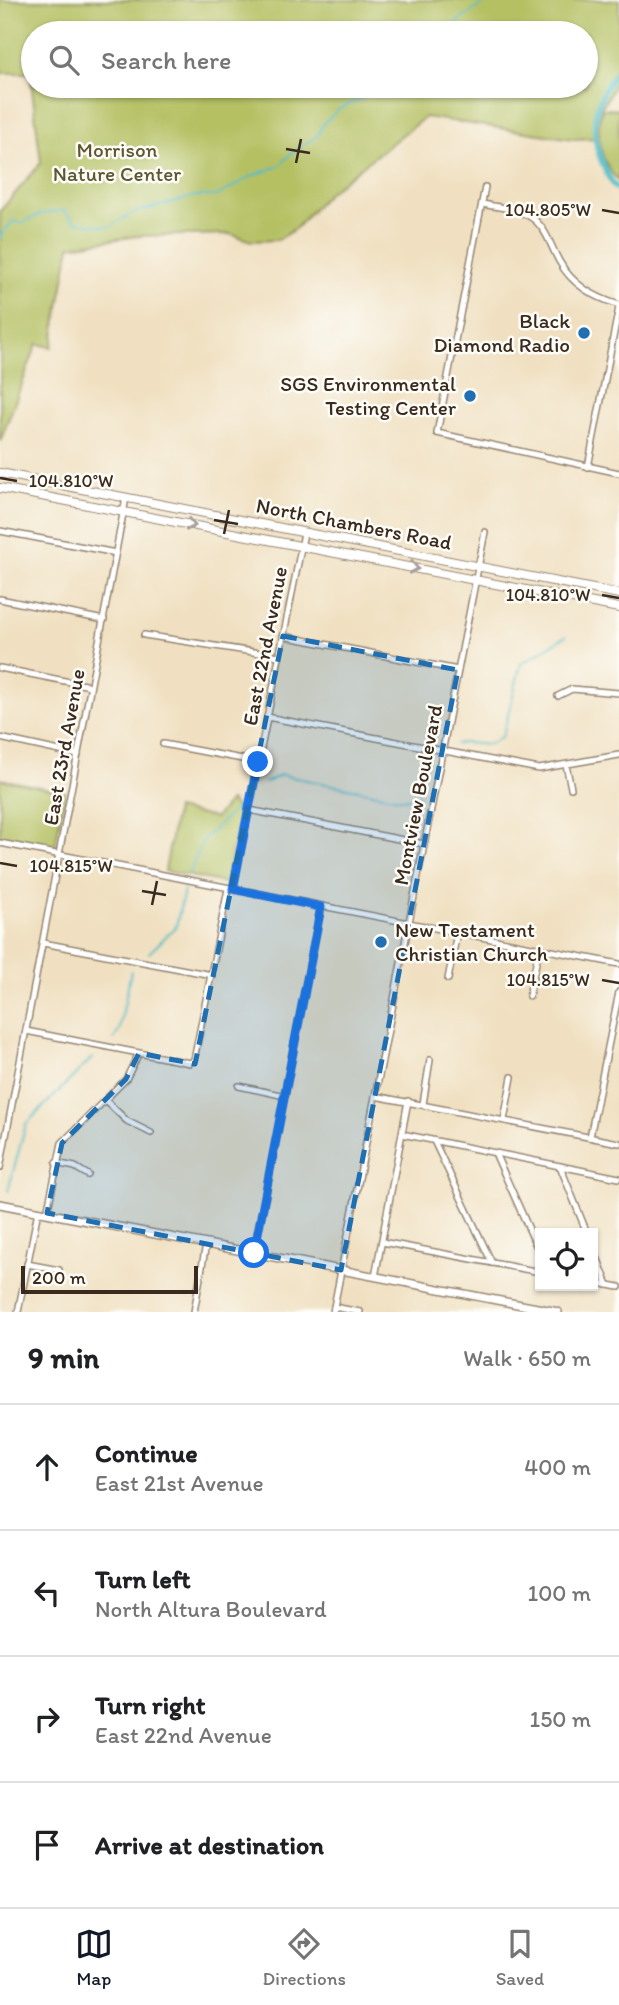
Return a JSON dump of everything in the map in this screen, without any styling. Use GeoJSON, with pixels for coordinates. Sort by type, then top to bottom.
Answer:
{"type":"FeatureCollection","features":[{"type":"Feature","properties":{"kind":"main road","name":"North Chambers Road"},"geometry":{"type":"LineString","coordinates":[[0,473],[619,593]]}},
{"type":"Feature","properties":{"kind":"main road","name":"North Chambers Road"},"geometry":{"type":"LineString","coordinates":[[0,488],[619,608]]}},
{"type":"Feature","properties":{"kind":"street"},"geometry":{"type":"LineString","coordinates":[[485,187],[437,433],[619,473]]}},
{"type":"Feature","properties":{"kind":"street"},"geometry":{"type":"LineString","coordinates":[[482,204],[512,209],[532,219],[545,232],[559,261],[574,282],[588,292],[619,306],[588,467]]}},
{"type":"Feature","properties":{"kind":"street","name":"East 23rd Avenue"},"geometry":{"type":"LineString","coordinates":[[0,1167],[126,498]]}},
{"type":"Feature","properties":{"kind":"street"},"geometry":{"type":"LineString","coordinates":[[0,531],[116,554]]}},
{"type":"Feature","properties":{"kind":"street","name":"Montview Boulevard"},"geometry":{"type":"LineString","coordinates":[[333,1309],[485,532]]}},
{"type":"Feature","properties":{"kind":"street","name":"East 22nd Avenue"},"geometry":{"type":"LineString","coordinates":[[139,1053],[192,1062],[198,1050],[304,533]]}},
{"type":"Feature","properties":{"kind":"street"},"geometry":{"type":"LineString","coordinates":[[0,599],[104,620]]}},
{"type":"Feature","properties":{"kind":"street"},"geometry":{"type":"LineString","coordinates":[[144,635],[279,656]]}},
{"type":"Feature","properties":{"kind":"street"},"geometry":{"type":"LineString","coordinates":[[284,636],[458,670]]}},
{"type":"Feature","properties":{"kind":"street"},"geometry":{"type":"LineString","coordinates":[[0,668],[90,686]]}},
{"type":"Feature","properties":{"kind":"street"},"geometry":{"type":"LineString","coordinates":[[558,696],[572,689],[619,693]]}},
{"type":"Feature","properties":{"kind":"street"},"geometry":{"type":"LineString","coordinates":[[267,717],[442,753],[531,768],[566,765],[619,755]]}},
{"type":"Feature","properties":{"kind":"street"},"geometry":{"type":"LineString","coordinates":[[0,738],[78,755]]}},
{"type":"Feature","properties":{"kind":"street"},"geometry":{"type":"LineString","coordinates":[[163,744],[258,762]]}},
{"type":"Feature","properties":{"kind":"street"},"geometry":{"type":"LineString","coordinates":[[566,765],[571,788]]}},
{"type":"Feature","properties":{"kind":"street"},"geometry":{"type":"LineString","coordinates":[[249,810],[424,844]]}},
{"type":"Feature","properties":{"kind":"street"},"geometry":{"type":"LineString","coordinates":[[0,843],[619,964]]}},
{"type":"Feature","properties":{"kind":"street"},"geometry":{"type":"LineString","coordinates":[[254,1253],[321,907]]}},
{"type":"Feature","properties":{"kind":"street"},"geometry":{"type":"LineString","coordinates":[[448,979],[457,933]]}},
{"type":"Feature","properties":{"kind":"street"},"geometry":{"type":"LineString","coordinates":[[43,943],[212,975]]}},
{"type":"Feature","properties":{"kind":"street"},"geometry":{"type":"LineString","coordinates":[[529,996],[538,949]]}},
{"type":"Feature","properties":{"kind":"street"},"geometry":{"type":"LineString","coordinates":[[590,1137],[619,992]]}},
{"type":"Feature","properties":{"kind":"street"},"geometry":{"type":"LineString","coordinates":[[26,1031],[139,1053],[131,1073],[62,1143],[47,1213]]}},
{"type":"Feature","properties":{"kind":"street"},"geometry":{"type":"LineString","coordinates":[[424,1104],[430,1060]]}},
{"type":"Feature","properties":{"kind":"street"},"geometry":{"type":"LineString","coordinates":[[504,1120],[512,1077]]}},
{"type":"Feature","properties":{"kind":"street"},"geometry":{"type":"LineString","coordinates":[[239,1086],[285,1096]]}},
{"type":"Feature","properties":{"kind":"street"},"geometry":{"type":"LineString","coordinates":[[375,1096],[619,1143]]}},
{"type":"Feature","properties":{"kind":"street"},"geometry":{"type":"LineString","coordinates":[[105,1100],[127,1121],[151,1133]]}},
{"type":"Feature","properties":{"kind":"street"},"geometry":{"type":"LineString","coordinates":[[375,1277],[408,1101]]}},
{"type":"Feature","properties":{"kind":"street"},"geometry":{"type":"LineString","coordinates":[[402,1134],[619,1179]]}},
{"type":"Feature","properties":{"kind":"street"},"geometry":{"type":"LineString","coordinates":[[434,1141],[492,1263]]}},
{"type":"Feature","properties":{"kind":"street"},"geometry":{"type":"LineString","coordinates":[[495,1153],[535,1243]]}},
{"type":"Feature","properties":{"kind":"street"},"geometry":{"type":"LineString","coordinates":[[56,1163],[75,1167],[88,1175]]}},
{"type":"Feature","properties":{"kind":"street"},"geometry":{"type":"LineString","coordinates":[[560,1166],[585,1228]]}},
{"type":"Feature","properties":{"kind":"street"},"geometry":{"type":"LineString","coordinates":[[0,1204],[558,1312]]}},
{"type":"Feature","properties":{"kind":"street"},"geometry":{"type":"LineString","coordinates":[[18,1312],[38,1211]]}},
{"type":"Feature","properties":{"kind":"street"},"geometry":{"type":"LineString","coordinates":[[382,1242],[535,1271]]}},
{"type":"Feature","properties":{"kind":"street"},"geometry":{"type":"LineString","coordinates":[[194,1312],[206,1244]]}},
{"type":"Feature","properties":{"kind":"street"},"geometry":{"type":"LineString","coordinates":[[598,1260],[608,1285]]}},
{"type":"Feature","properties":{"kind":"street"},"geometry":{"type":"LineString","coordinates":[[27,1264],[59,1270]]}},
{"type":"Feature","properties":{"kind":"street"},"geometry":{"type":"LineString","coordinates":[[598,1283],[619,1287]]}},
{"type":"Feature","properties":{"kind":"street"},"geometry":{"type":"LineString","coordinates":[[333,1309],[360,1312]]}},
{"type":"Feature","properties":{"kind":"highlighted area"},"geometry":{"type":"Polygon","coordinates":[[[283,636],[458,670],[341,1270],[47,1213],[62,1143],[126,1079],[139,1053],[195,1064],[283,636]]]}},
{"type":"Feature","properties":{"kind":"green space","name":"Morrison Nature Center"},"geometry":{"type":"Polygon","coordinates":[[[0,0],[619,0],[619,72],[597,119],[598,138],[573,139],[425,117],[328,193],[296,228],[278,240],[252,241],[230,234],[138,236],[70,246],[52,347],[37,344],[0,442],[0,211],[41,163],[33,98],[598,98],[598,21],[21,21],[21,73],[0,73],[0,0]]]}},
{"type":"Feature","properties":{"kind":"green space"},"geometry":{"type":"Polygon","coordinates":[[[602,109],[619,109],[619,181],[608,166],[601,148],[599,128],[602,109]]]}},
{"type":"Feature","properties":{"kind":"green space"},"geometry":{"type":"Polygon","coordinates":[[[0,779],[65,792],[55,847],[0,836],[0,779]]]}},
{"type":"Feature","properties":{"kind":"green space"},"geometry":{"type":"Polygon","coordinates":[[[230,801],[240,811],[227,880],[224,883],[165,871],[176,809],[215,818],[230,801]]]}},
{"type":"Feature","properties":{"kind":"waterway"},"geometry":{"type":"LineString","coordinates":[[458,21],[488,0]]}},
{"type":"Feature","properties":{"kind":"waterway"},"geometry":{"type":"LineString","coordinates":[[619,68],[599,101],[595,124],[595,136],[602,162],[611,181],[619,190]]}},
{"type":"Feature","properties":{"kind":"waterway"},"geometry":{"type":"LineString","coordinates":[[0,237],[13,221],[23,223],[38,215],[64,210],[75,222],[108,227],[133,213],[196,196],[217,196],[252,176],[281,165],[289,155],[318,135],[323,124],[339,109],[363,98]]}},
{"type":"Feature","properties":{"kind":"waterway"},"geometry":{"type":"LineString","coordinates":[[456,744],[485,744],[503,735],[521,664],[566,636]]}},
{"type":"Feature","properties":{"kind":"waterway"},"geometry":{"type":"LineString","coordinates":[[265,783],[281,775],[404,799],[421,795]]}},
{"type":"Feature","properties":{"kind":"waterway"},"geometry":{"type":"LineString","coordinates":[[189,874],[204,839],[236,808]]}},
{"type":"Feature","properties":{"kind":"waterway"},"geometry":{"type":"LineString","coordinates":[[149,953],[176,927],[184,890]]}},
{"type":"Feature","properties":{"kind":"waterway"},"geometry":{"type":"LineString","coordinates":[[114,1039],[119,1031],[131,971]]}},
{"type":"Feature","properties":{"kind":"waterway"},"geometry":{"type":"LineString","coordinates":[[8,1191],[26,1124],[92,1058]]}},
{"type":"Feature","properties":{"kind":"place","name":"Black Diamond Radio"},"geometry":{"type":"Point","coordinates":[584,333]}},
{"type":"Feature","properties":{"kind":"place","name":"SGS Environmental Testing Center"},"geometry":{"type":"Point","coordinates":[470,396]}},
{"type":"Feature","properties":{"kind":"place","name":"New Testament Christian Church"},"geometry":{"type":"Point","coordinates":[381,942]}},
{"type":"Feature","properties":{"kind":"route"},"geometry":{"type":"LineString","coordinates":[[254,1253],[321,907],[233,889],[258,762]]}}]}
